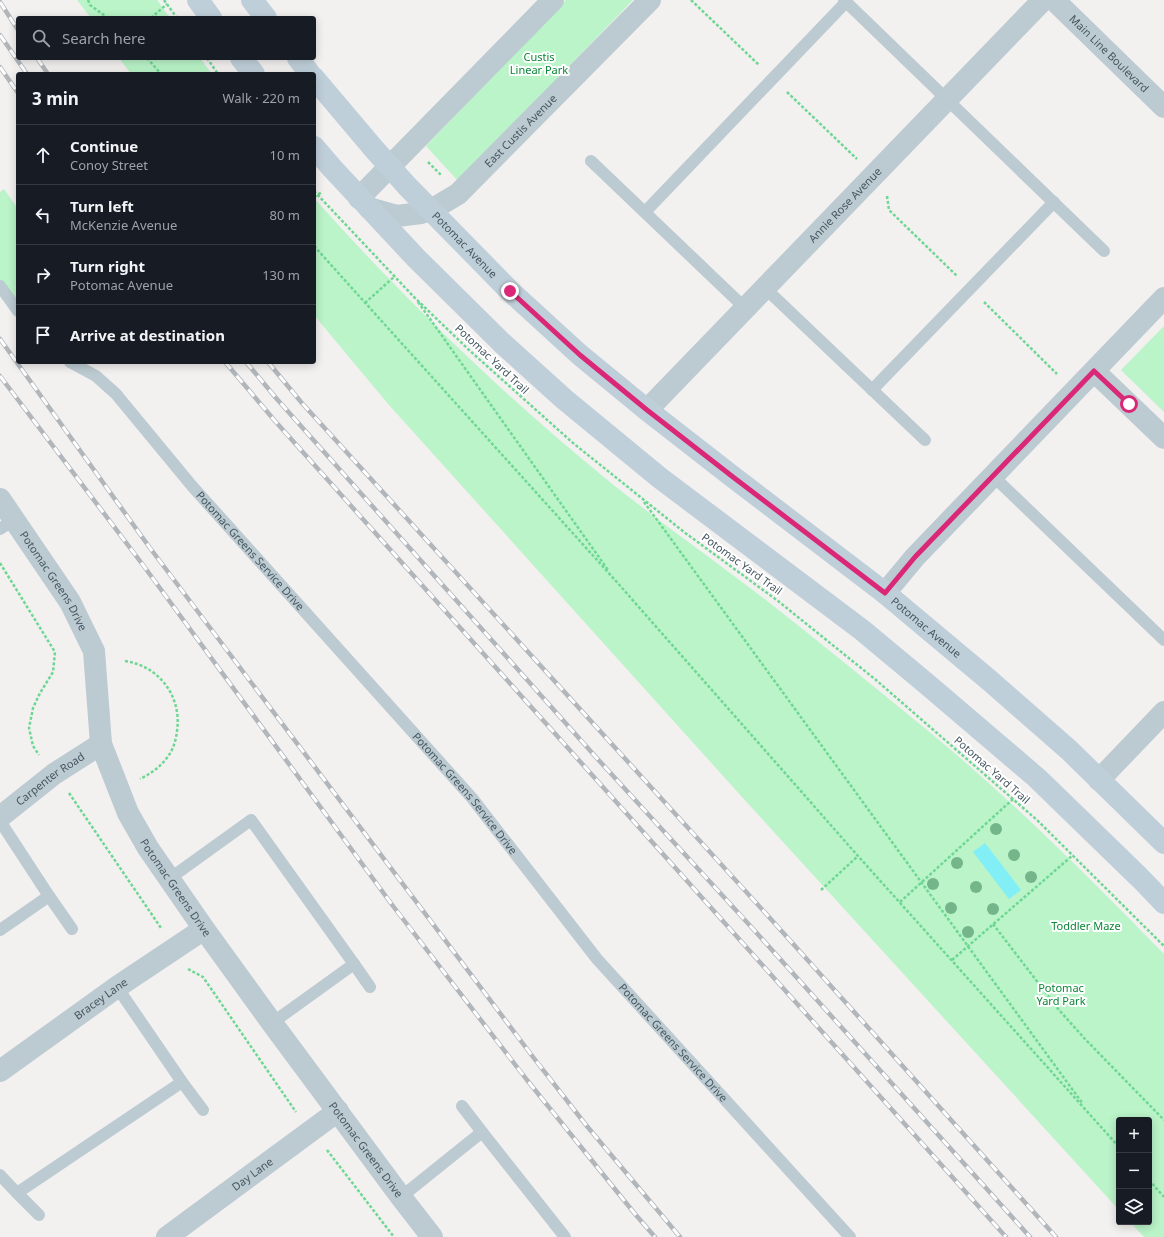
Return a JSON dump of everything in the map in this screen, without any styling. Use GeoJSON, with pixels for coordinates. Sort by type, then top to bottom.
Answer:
{"type":"FeatureCollection","features":[{"type":"Feature","properties":{"kind":"street"},"geometry":{"type":"LineString","coordinates":[[198,0],[210,16]]}},
{"type":"Feature","properties":{"kind":"street"},"geometry":{"type":"LineString","coordinates":[[252,0],[264,16]]}},
{"type":"Feature","properties":{"kind":"street"},"geometry":{"type":"LineString","coordinates":[[364,203],[390,167],[553,0]]}},
{"type":"Feature","properties":{"kind":"street","name":"East Custis Avenue"},"geometry":{"type":"LineString","coordinates":[[364,203],[397,216],[431,210],[451,199],[466,187],[650,0]]}},
{"type":"Feature","properties":{"kind":"street","name":"Annie Rose Avenue"},"geometry":{"type":"LineString","coordinates":[[647,410],[1043,0]]}},
{"type":"Feature","properties":{"kind":"street","name":"Main Line Boulevard"},"geometry":{"type":"LineString","coordinates":[[1054,0],[1162,101]]}},
{"type":"Feature","properties":{"kind":"street"},"geometry":{"type":"LineString","coordinates":[[243,60],[252,72]]}},
{"type":"Feature","properties":{"kind":"street"},"geometry":{"type":"LineString","coordinates":[[300,60],[308,72]]}},
{"type":"Feature","properties":{"kind":"street","name":"Potomac Avenue"},"geometry":{"type":"LineString","coordinates":[[316,80],[390,167],[431,210],[510,291],[580,355],[739,482],[885,593],[1000,690],[1068,750],[1164,843]]}},
{"type":"Feature","properties":{"kind":"street"},"geometry":{"type":"LineString","coordinates":[[316,149],[364,203],[456,299],[564,399],[660,478],[862,630],[922,680],[1037,778],[1164,903]]}},
{"type":"Feature","properties":{"kind":"street"},"geometry":{"type":"LineString","coordinates":[[885,593],[915,557],[1164,298]]}},
{"type":"Feature","properties":{"kind":"street"},"geometry":{"type":"LineString","coordinates":[[1094,371],[1164,438]]}},
{"type":"Feature","properties":{"kind":"street","name":"Potomac Greens Drive"},"geometry":{"type":"LineString","coordinates":[[0,500],[7,524],[70,602],[94,651],[101,744],[128,813],[148,848],[272,1023],[432,1237]]}},
{"type":"Feature","properties":{"kind":"street"},"geometry":{"type":"LineString","coordinates":[[1099,780],[1164,712]]}},
{"type":"Feature","properties":{"kind":"street","name":"Carpenter Road"},"geometry":{"type":"LineString","coordinates":[[0,817],[54,774],[101,744]]}},
{"type":"Feature","properties":{"kind":"street","name":"Bracey Lane"},"geometry":{"type":"LineString","coordinates":[[0,1071],[117,987],[204,929]]}},
{"type":"Feature","properties":{"kind":"street","name":"Day Lane"},"geometry":{"type":"LineString","coordinates":[[166,1237],[338,1111]]}},
{"type":"Feature","properties":{"kind":"lane"},"geometry":{"type":"LineString","coordinates":[[645,212],[845,1],[1104,251]]}},
{"type":"Feature","properties":{"kind":"lane"},"geometry":{"type":"LineString","coordinates":[[591,161],[745,308]]}},
{"type":"Feature","properties":{"kind":"lane"},"geometry":{"type":"LineString","coordinates":[[872,390],[1054,202]]}},
{"type":"Feature","properties":{"kind":"lane"},"geometry":{"type":"LineString","coordinates":[[0,286],[16,308]]}},
{"type":"Feature","properties":{"kind":"lane"},"geometry":{"type":"LineString","coordinates":[[765,288],[925,440]]}},
{"type":"Feature","properties":{"kind":"lane","name":"Potomac Greens Service Drive"},"geometry":{"type":"LineString","coordinates":[[74,364],[96,376],[116,394],[192,486],[472,798],[597,959],[850,1237]]}},
{"type":"Feature","properties":{"kind":"lane"},"geometry":{"type":"LineString","coordinates":[[993,476],[1164,640]]}},
{"type":"Feature","properties":{"kind":"lane"},"geometry":{"type":"LineString","coordinates":[[169,879],[251,820],[370,986]]}},
{"type":"Feature","properties":{"kind":"lane"},"geometry":{"type":"LineString","coordinates":[[0,821],[72,929]]}},
{"type":"Feature","properties":{"kind":"lane"},"geometry":{"type":"LineString","coordinates":[[0,930],[49,896]]}},
{"type":"Feature","properties":{"kind":"lane"},"geometry":{"type":"LineString","coordinates":[[272,1023],[354,964]]}},
{"type":"Feature","properties":{"kind":"lane"},"geometry":{"type":"LineString","coordinates":[[117,987],[202,1110]]}},
{"type":"Feature","properties":{"kind":"lane"},"geometry":{"type":"LineString","coordinates":[[17,1193],[182,1082]]}},
{"type":"Feature","properties":{"kind":"lane"},"geometry":{"type":"LineString","coordinates":[[462,1106],[564,1237]]}},
{"type":"Feature","properties":{"kind":"lane"},"geometry":{"type":"LineString","coordinates":[[401,1197],[482,1132]]}},
{"type":"Feature","properties":{"kind":"lane"},"geometry":{"type":"LineString","coordinates":[[0,1175],[38,1215]]}},
{"type":"Feature","properties":{"kind":"path"},"geometry":{"type":"LineString","coordinates":[[88,0],[90,5],[105,16]]}},
{"type":"Feature","properties":{"kind":"path"},"geometry":{"type":"LineString","coordinates":[[164,0],[176,16]]}},
{"type":"Feature","properties":{"kind":"path"},"geometry":{"type":"LineString","coordinates":[[153,16],[167,4]]}},
{"type":"Feature","properties":{"kind":"path"},"geometry":{"type":"LineString","coordinates":[[149,60],[160,72]]}},
{"type":"Feature","properties":{"kind":"path"},"geometry":{"type":"LineString","coordinates":[[208,60],[217,72]]}},
{"type":"Feature","properties":{"kind":"path"},"geometry":{"type":"LineString","coordinates":[[427,161],[445,180]]}},
{"type":"Feature","properties":{"kind":"path","name":"Potomac Yard Trail"},"geometry":{"type":"LineString","coordinates":[[316,193],[414,297],[469,350],[567,438],[684,532],[778,601],[876,680],[1037,820],[1164,946]]}},
{"type":"Feature","properties":{"kind":"path"},"geometry":{"type":"LineString","coordinates":[[316,248],[615,580],[858,856],[1116,1144]]}},
{"type":"Feature","properties":{"kind":"path"},"geometry":{"type":"LineString","coordinates":[[366,302],[399,273]]}},
{"type":"Feature","properties":{"kind":"path"},"geometry":{"type":"LineString","coordinates":[[414,297],[615,580]]}},
{"type":"Feature","properties":{"kind":"path"},"geometry":{"type":"LineString","coordinates":[[642,498],[1091,1116]]}},
{"type":"Feature","properties":{"kind":"path"},"geometry":{"type":"LineString","coordinates":[[125,661],[135,662],[153,671],[167,685],[176,702],[179,721],[176,741],[167,758],[153,772],[139,779]]}},
{"type":"Feature","properties":{"kind":"path"},"geometry":{"type":"LineString","coordinates":[[900,902],[1014,799]]}},
{"type":"Feature","properties":{"kind":"path"},"geometry":{"type":"LineString","coordinates":[[952,960],[1073,855]]}},
{"type":"Feature","properties":{"kind":"path"},"geometry":{"type":"LineString","coordinates":[[821,890],[858,856]]}},
{"type":"Feature","properties":{"kind":"path"},"geometry":{"type":"LineString","coordinates":[[993,924],[1059,1010],[1085,1039],[1164,1120]]}},
{"type":"Feature","properties":{"kind":"path"},"geometry":{"type":"LineString","coordinates":[[1152,1183],[1164,1197]]}},
{"type":"Feature","properties":{"kind":"green space"},"geometry":{"type":"Polygon","coordinates":[[[77,0],[157,0],[169,16],[89,16],[77,0]]]}},
{"type":"Feature","properties":{"kind":"green space","name":"Custis Linear Park"},"geometry":{"type":"Polygon","coordinates":[[[566,0],[633,0],[458,181],[426,146],[566,0]]]}},
{"type":"Feature","properties":{"kind":"green space"},"geometry":{"type":"Polygon","coordinates":[[[120,60],[202,60],[210,72],[130,72],[120,60]]]}},
{"type":"Feature","properties":{"kind":"green space"},"geometry":{"type":"Polygon","coordinates":[[[4,189],[16,206],[16,306],[0,282],[0,192],[4,189]]]}},
{"type":"Feature","properties":{"kind":"green space","name":"Potomac Yard Park"},"geometry":{"type":"Polygon","coordinates":[[[316,200],[348,236],[456,346],[532,416],[611,483],[783,613],[958,756],[1019,811],[1107,896],[1164,954],[1164,1237],[1144,1237],[1133,1225],[1152,1225],[1152,1117],[1116,1117],[1116,1207],[742,797],[389,405],[316,317],[316,200]]]}},
{"type":"Feature","properties":{"kind":"green space"},"geometry":{"type":"Polygon","coordinates":[[[1164,326],[1164,412],[1121,370],[1164,326]]]}},
{"type":"Feature","properties":{"kind":"water"},"geometry":{"type":"Polygon","coordinates":[[[985,843],[1021,890],[1009,899],[973,852],[985,843]]]}},
{"type":"Feature","properties":{"kind":"railway"},"geometry":{"type":"LineString","coordinates":[[0,2],[16,27]]}},
{"type":"Feature","properties":{"kind":"railway"},"geometry":{"type":"LineString","coordinates":[[0,35],[16,58]]}},
{"type":"Feature","properties":{"kind":"railway"},"geometry":{"type":"LineString","coordinates":[[17,60],[26,72]]}},
{"type":"Feature","properties":{"kind":"railway"},"geometry":{"type":"LineString","coordinates":[[38,60],[47,72]]}},
{"type":"Feature","properties":{"kind":"railway"},"geometry":{"type":"LineString","coordinates":[[0,67],[16,90]]}},
{"type":"Feature","properties":{"kind":"railway"},"geometry":{"type":"LineString","coordinates":[[0,339],[16,361]]}},
{"type":"Feature","properties":{"kind":"railway"},"geometry":{"type":"LineString","coordinates":[[18,364],[150,548],[533,1057],[586,1125],[680,1237]]}},
{"type":"Feature","properties":{"kind":"railway"},"geometry":{"type":"LineString","coordinates":[[227,364],[275,421],[1006,1237]]}},
{"type":"Feature","properties":{"kind":"railway"},"geometry":{"type":"LineString","coordinates":[[248,364],[276,398],[594,755],[754,930],[1030,1237]]}},
{"type":"Feature","properties":{"kind":"railway"},"geometry":{"type":"LineString","coordinates":[[270,364],[301,402],[769,917],[1056,1237]]}},
{"type":"Feature","properties":{"kind":"railway"},"geometry":{"type":"LineString","coordinates":[[0,376],[143,565],[393,906],[527,1080],[655,1237]]}},
{"type":"Feature","properties":{"kind":"route"},"geometry":{"type":"LineString","coordinates":[[510,291],[580,355],[647,410],[885,593],[915,557],[1094,371],[1129,404]]}},
{"type":"Feature","properties":{"kind":"park label","name":"Toddler Maze"},"geometry":{"type":"Point","coordinates":[1086,926]}}]}
